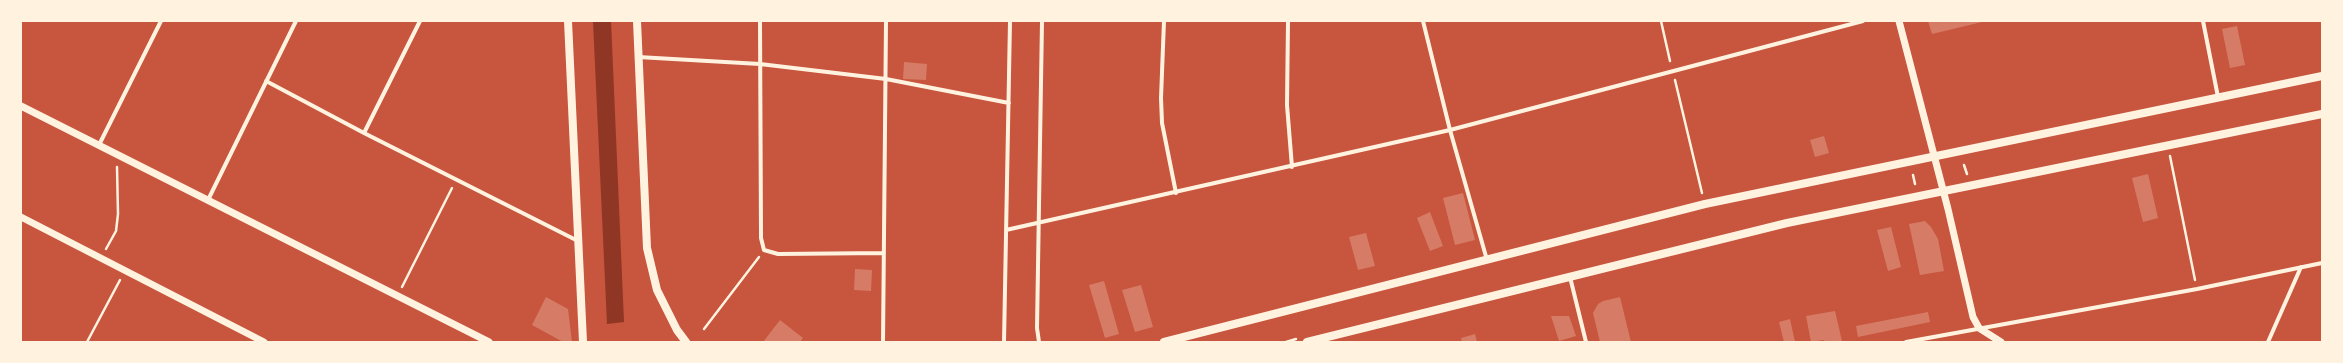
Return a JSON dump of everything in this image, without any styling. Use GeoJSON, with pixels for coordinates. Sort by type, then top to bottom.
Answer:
{"type":"FeatureCollection","features":[{"type":"Feature","properties":{"kind":"main road"},"geometry":{"type":"LineString","coordinates":[[568,21],[583,342]]}},
{"type":"Feature","properties":{"kind":"main road"},"geometry":{"type":"LineString","coordinates":[[637,21],[637,57],[645,226],[648,254],[657,290],[677,330],[686,342]]}},
{"type":"Feature","properties":{"kind":"main road"},"geometry":{"type":"LineString","coordinates":[[1164,342],[1705,204],[1934,155],[2322,76]]}},
{"type":"Feature","properties":{"kind":"main road"},"geometry":{"type":"LineString","coordinates":[[1307,342],[1787,223],[2322,114]]}},
{"type":"Feature","properties":{"kind":"street"},"geometry":{"type":"LineString","coordinates":[[99,145],[161,21]]}},
{"type":"Feature","properties":{"kind":"street"},"geometry":{"type":"LineString","coordinates":[[208,200],[296,21]]}},
{"type":"Feature","properties":{"kind":"street"},"geometry":{"type":"LineString","coordinates":[[364,133],[420,21]]}},
{"type":"Feature","properties":{"kind":"street"},"geometry":{"type":"LineString","coordinates":[[760,21],[761,238],[764,250],[778,254],[884,253]]}},
{"type":"Feature","properties":{"kind":"street"},"geometry":{"type":"LineString","coordinates":[[882,342],[886,21]]}},
{"type":"Feature","properties":{"kind":"street"},"geometry":{"type":"LineString","coordinates":[[1004,342],[1010,21]]}},
{"type":"Feature","properties":{"kind":"street"},"geometry":{"type":"LineString","coordinates":[[1039,342],[1037,328],[1042,21]]}},
{"type":"Feature","properties":{"kind":"street"},"geometry":{"type":"LineString","coordinates":[[1164,21],[1161,98],[1162,123],[1176,193]]}},
{"type":"Feature","properties":{"kind":"street"},"geometry":{"type":"LineString","coordinates":[[1288,21],[1287,105],[1292,167]]}},
{"type":"Feature","properties":{"kind":"street"},"geometry":{"type":"LineString","coordinates":[[1423,21],[1450,130],[1486,260]]}},
{"type":"Feature","properties":{"kind":"street"},"geometry":{"type":"LineString","coordinates":[[1006,230],[1292,167],[1450,130],[1672,70],[1863,21]]}},
{"type":"Feature","properties":{"kind":"street"},"geometry":{"type":"LineString","coordinates":[[1899,21],[1934,155],[1973,317],[1979,328],[2001,342]]}},
{"type":"Feature","properties":{"kind":"street"},"geometry":{"type":"LineString","coordinates":[[2203,21],[2218,97]]}},
{"type":"Feature","properties":{"kind":"street"},"geometry":{"type":"LineString","coordinates":[[637,57],[760,64],[886,79],[1009,103]]}},
{"type":"Feature","properties":{"kind":"street"},"geometry":{"type":"LineString","coordinates":[[266,81],[364,133],[578,240]]}},
{"type":"Feature","properties":{"kind":"street"},"geometry":{"type":"LineString","coordinates":[[21,106],[489,342]]}},
{"type":"Feature","properties":{"kind":"street"},"geometry":{"type":"LineString","coordinates":[[21,217],[264,342]]}},
{"type":"Feature","properties":{"kind":"street"},"geometry":{"type":"LineString","coordinates":[[1906,342],[2197,289],[2322,263]]}},
{"type":"Feature","properties":{"kind":"street"},"geometry":{"type":"LineString","coordinates":[[2268,342],[2301,267]]}},
{"type":"Feature","properties":{"kind":"street"},"geometry":{"type":"LineString","coordinates":[[1570,277],[1586,342]]}},
{"type":"Feature","properties":{"kind":"path"},"geometry":{"type":"LineString","coordinates":[[1661,21],[1705,204]]}},
{"type":"Feature","properties":{"kind":"path"},"geometry":{"type":"LineString","coordinates":[[2168,145],[2197,289]]}},
{"type":"Feature","properties":{"kind":"path"},"geometry":{"type":"LineString","coordinates":[[101,258],[114,238],[116,231],[118,214],[117,155]]}},
{"type":"Feature","properties":{"kind":"path"},"geometry":{"type":"LineString","coordinates":[[1964,165],[1967,175]]}},
{"type":"Feature","properties":{"kind":"path"},"geometry":{"type":"LineString","coordinates":[[1913,175],[1915,184]]}},
{"type":"Feature","properties":{"kind":"path"},"geometry":{"type":"LineString","coordinates":[[398,295],[456,178]]}},
{"type":"Feature","properties":{"kind":"path"},"geometry":{"type":"LineString","coordinates":[[704,329],[764,250]]}},
{"type":"Feature","properties":{"kind":"path"},"geometry":{"type":"LineString","coordinates":[[87,342],[125,270]]}},
{"type":"Feature","properties":{"kind":"shaded area"},"geometry":{"type":"Polygon","coordinates":[[[593,21],[611,21],[624,322],[607,324],[593,21]]]}},
{"type":"Feature","properties":{"kind":"building"},"geometry":{"type":"Polygon","coordinates":[[[1928,21],[1982,21],[1982,22],[1932,34],[1928,21]]]}},
{"type":"Feature","properties":{"kind":"building"},"geometry":{"type":"Polygon","coordinates":[[[2237,26],[2245,65],[2230,68],[2222,29],[2237,26]]]}},
{"type":"Feature","properties":{"kind":"building"},"geometry":{"type":"Polygon","coordinates":[[[904,62],[927,64],[926,80],[903,79],[904,62]]]}},
{"type":"Feature","properties":{"kind":"building"},"geometry":{"type":"Polygon","coordinates":[[[1824,136],[1829,153],[1815,157],[1810,140],[1824,136]]]}},
{"type":"Feature","properties":{"kind":"building"},"geometry":{"type":"Polygon","coordinates":[[[2148,174],[2158,218],[2143,222],[2132,178],[2148,174]]]}},
{"type":"Feature","properties":{"kind":"building"},"geometry":{"type":"Polygon","coordinates":[[[1463,193],[1475,240],[1455,245],[1443,198],[1463,193]]]}},
{"type":"Feature","properties":{"kind":"building"},"geometry":{"type":"Polygon","coordinates":[[[1430,212],[1443,246],[1430,251],[1417,218],[1430,212]]]}},
{"type":"Feature","properties":{"kind":"building"},"geometry":{"type":"Polygon","coordinates":[[[1925,221],[1931,227],[1938,239],[1944,271],[1920,275],[1909,224],[1925,221]]]}},
{"type":"Feature","properties":{"kind":"building"},"geometry":{"type":"Polygon","coordinates":[[[1891,227],[1901,267],[1888,271],[1877,230],[1891,227]]]}},
{"type":"Feature","properties":{"kind":"building"},"geometry":{"type":"Polygon","coordinates":[[[1366,233],[1375,266],[1358,270],[1349,237],[1366,233]]]}},
{"type":"Feature","properties":{"kind":"building"},"geometry":{"type":"Polygon","coordinates":[[[855,269],[872,270],[871,291],[854,290],[855,269]]]}},
{"type":"Feature","properties":{"kind":"building"},"geometry":{"type":"Polygon","coordinates":[[[1104,281],[1119,334],[1105,338],[1089,285],[1104,281]]]}},
{"type":"Feature","properties":{"kind":"building"},"geometry":{"type":"Polygon","coordinates":[[[1141,285],[1153,327],[1135,332],[1122,290],[1141,285]]]}},
{"type":"Feature","properties":{"kind":"building"},"geometry":{"type":"Polygon","coordinates":[[[546,297],[568,309],[572,342],[563,342],[532,325],[546,297]]]}},
{"type":"Feature","properties":{"kind":"building"},"geometry":{"type":"Polygon","coordinates":[[[1620,297],[1631,342],[1600,342],[1593,313],[1598,304],[1603,301],[1620,297]]]}},
{"type":"Feature","properties":{"kind":"building"},"geometry":{"type":"Polygon","coordinates":[[[1835,311],[1842,341],[1825,342],[1824,340],[1811,342],[1806,316],[1835,311]]]}},
{"type":"Feature","properties":{"kind":"building"},"geometry":{"type":"Polygon","coordinates":[[[1928,312],[1930,322],[1858,337],[1856,326],[1928,312]]]}},
{"type":"Feature","properties":{"kind":"building"},"geometry":{"type":"Polygon","coordinates":[[[1551,316],[1569,316],[1576,336],[1559,341],[1551,316]]]}},
{"type":"Feature","properties":{"kind":"building"},"geometry":{"type":"Polygon","coordinates":[[[1790,319],[1795,342],[1784,342],[1779,322],[1790,319]]]}},
{"type":"Feature","properties":{"kind":"building"},"geometry":{"type":"Polygon","coordinates":[[[780,320],[803,338],[800,342],[763,342],[780,320]]]}},
{"type":"Feature","properties":{"kind":"building"},"geometry":{"type":"Polygon","coordinates":[[[1475,334],[1477,342],[1462,342],[1461,338],[1475,334]]]}}]}
